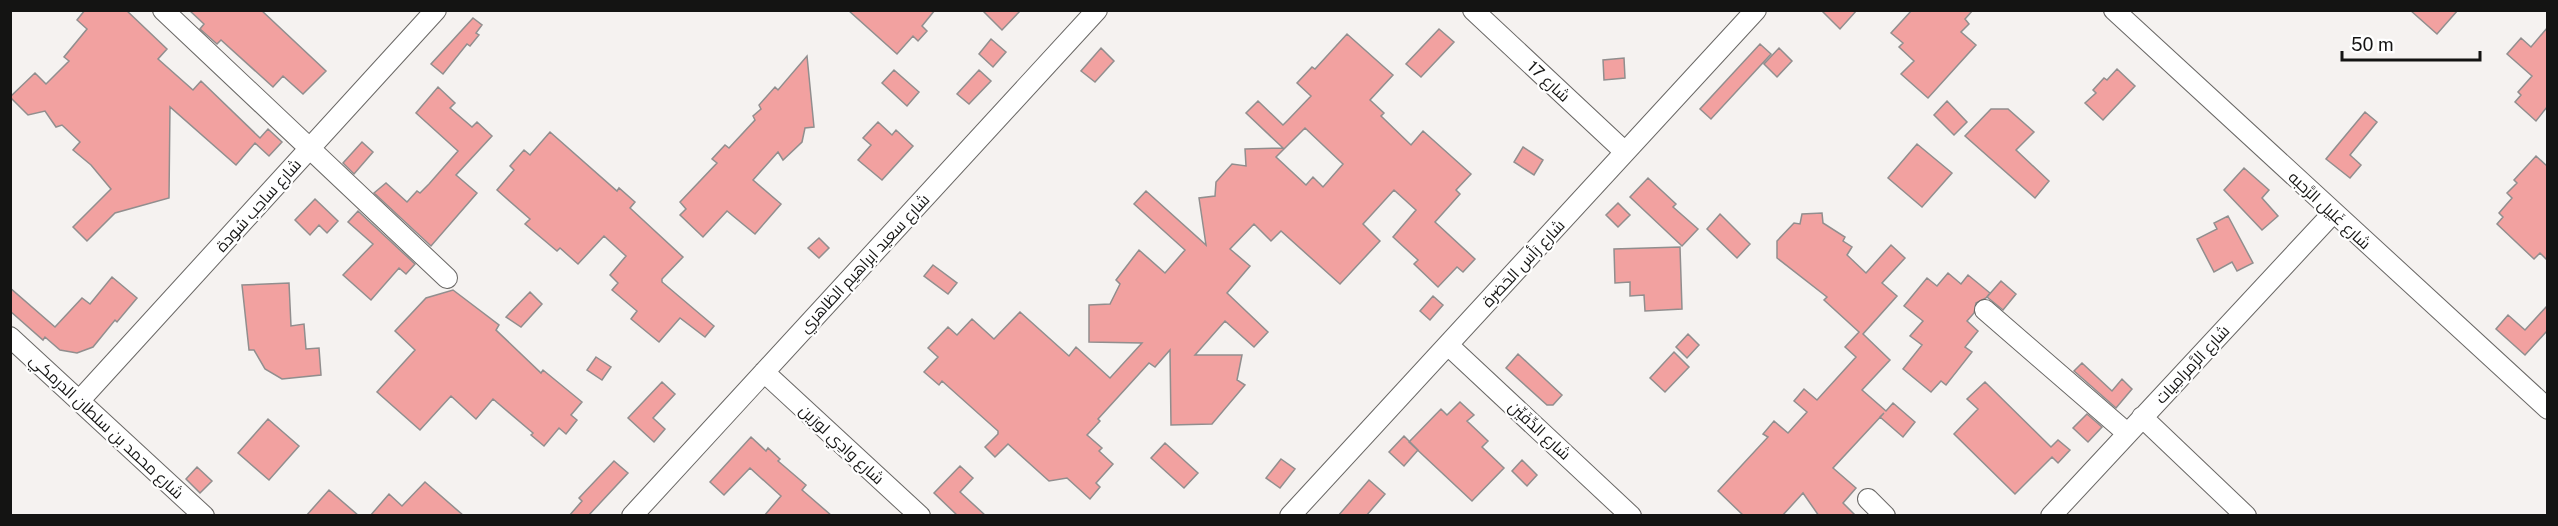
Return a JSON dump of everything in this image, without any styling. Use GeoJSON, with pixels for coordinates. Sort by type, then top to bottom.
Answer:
{"type":"FeatureCollection","features":[{"type":"Feature","properties":{"kind":"street"},"geometry":{"type":"LineString","coordinates":[[163,10],[447,278]]}},
{"type":"Feature","properties":{"kind":"street","name":"شارع ساحِب سُودة"},"geometry":{"type":"LineString","coordinates":[[80,400],[436,10]]}},
{"type":"Feature","properties":{"kind":"street","name":"شارع سعيد ابراهيم الظاهري"},"geometry":{"type":"LineString","coordinates":[[632,516],[1096,10]]}},
{"type":"Feature","properties":{"kind":"street","name":"شارع 17"},"geometry":{"type":"LineString","coordinates":[[1473,10],[1625,152]]}},
{"type":"Feature","properties":{"kind":"street","name":"شارع رَأس الحَضرة"},"geometry":{"type":"LineString","coordinates":[[1290,516],[1756,10]]}},
{"type":"Feature","properties":{"kind":"street","name":"شارع غَلِيل الرَّحبه"},"geometry":{"type":"LineString","coordinates":[[2114,10],[2547,409]]}},
{"type":"Feature","properties":{"kind":"street","name":"شارع الرَّمرامِيات"},"geometry":{"type":"LineString","coordinates":[[2051,516],[2332,213]]}},
{"type":"Feature","properties":{"kind":"street"},"geometry":{"type":"LineString","coordinates":[[1985,310],[2127,433]]}},
{"type":"Feature","properties":{"kind":"street","name":"شارع محمد بن سلطان الدرمكي"},"geometry":{"type":"LineString","coordinates":[[10,337],[204,516]]}},
{"type":"Feature","properties":{"kind":"street","name":"شارع الدِّفَيِّن"},"geometry":{"type":"LineString","coordinates":[[1448,345],[1631,516]]}},
{"type":"Feature","properties":{"kind":"street","name":"شارع وادِي لورَين"},"geometry":{"type":"LineString","coordinates":[[764,372],[920,516]]}},
{"type":"Feature","properties":{"kind":"street"},"geometry":{"type":"LineString","coordinates":[[2142,417],[2246,516]]}},
{"type":"Feature","properties":{"kind":"street"},"geometry":{"type":"LineString","coordinates":[[1868,499],[1885,516]]}},
{"type":"Feature","properties":{"kind":"building"},"geometry":{"type":"Polygon","coordinates":[[[85,10],[126,10],[167,49],[158,59],[193,90],[201,81],[260,138],[268,129],[282,142],[269,156],[255,143],[236,165],[170,107],[169,198],[115,213],[87,241],[73,227],[111,189],[91,165],[73,150],[80,142],[62,125],[56,127],[45,111],[28,115],[10,97],[35,73],[46,84],[69,61],[64,57],[87,29],[77,20],[85,10]]]}},
{"type":"Feature","properties":{"kind":"building"},"geometry":{"type":"Polygon","coordinates":[[[189,10],[261,10],[326,71],[303,94],[283,76],[273,87],[221,40],[217,44],[200,29],[204,24],[189,10]]]}},
{"type":"Feature","properties":{"kind":"building"},"geometry":{"type":"Polygon","coordinates":[[[848,10],[935,10],[922,26],[927,31],[918,41],[913,36],[897,54],[848,10]]]}},
{"type":"Feature","properties":{"kind":"building"},"geometry":{"type":"Polygon","coordinates":[[[982,10],[1021,10],[1002,30],[982,10]]]}},
{"type":"Feature","properties":{"kind":"building"},"geometry":{"type":"Polygon","coordinates":[[[1821,10],[1857,10],[1840,29],[1821,10]]]}},
{"type":"Feature","properties":{"kind":"building"},"geometry":{"type":"Polygon","coordinates":[[[1912,10],[1973,10],[1965,19],[1969,24],[1961,32],[1976,45],[1928,98],[1901,74],[1914,61],[1899,47],[1903,43],[1891,33],[1912,10]]]}},
{"type":"Feature","properties":{"kind":"building"},"geometry":{"type":"Polygon","coordinates":[[[2410,10],[2458,10],[2437,34],[2410,10]]]}},
{"type":"Feature","properties":{"kind":"building"},"geometry":{"type":"Polygon","coordinates":[[[473,18],[482,25],[476,33],[479,35],[470,46],[467,44],[443,74],[431,64],[473,18]]]}},
{"type":"Feature","properties":{"kind":"building"},"geometry":{"type":"Polygon","coordinates":[[[2547,28],[2547,107],[2536,121],[2515,102],[2521,95],[2518,92],[2532,76],[2507,54],[2521,38],[2531,47],[2547,28]]]}},
{"type":"Feature","properties":{"kind":"building"},"geometry":{"type":"Polygon","coordinates":[[[1439,29],[1454,42],[1421,77],[1406,64],[1439,29]]]}},
{"type":"Feature","properties":{"kind":"building"},"geometry":{"type":"Polygon","coordinates":[[[1347,34],[1393,75],[1370,100],[1384,113],[1381,116],[1411,145],[1423,131],[1471,174],[1456,190],[1460,194],[1435,222],[1475,259],[1463,272],[1457,267],[1438,287],[1414,264],[1418,260],[1393,237],[1416,210],[1394,190],[1363,224],[1380,241],[1340,284],[1281,231],[1271,241],[1254,224],[1230,249],[1250,266],[1227,293],[1268,332],[1254,347],[1225,321],[1195,355],[1242,355],[1237,380],[1245,385],[1212,424],[1171,425],[1170,350],[1155,367],[1149,363],[1098,419],[1100,421],[1087,435],[1102,448],[1099,451],[1113,464],[1096,483],[1100,487],[1090,499],[1067,478],[1049,481],[1008,444],[995,457],[985,447],[998,434],[998,431],[942,381],[939,385],[924,372],[938,357],[928,348],[948,327],[957,335],[972,319],[994,339],[1020,312],[1069,356],[1076,347],[1110,378],[1142,343],[1089,342],[1089,305],[1110,304],[1120,284],[1116,280],[1139,250],[1165,273],[1185,250],[1134,204],[1146,191],[1206,245],[1199,198],[1215,196],[1216,182],[1232,164],[1246,166],[1245,149],[1283,148],[1246,113],[1258,101],[1283,125],[1311,96],[1297,83],[1312,67],[1315,69],[1347,34]],[[1305,128],[1276,157],[1306,185],[1313,177],[1323,187],[1343,164],[1305,128]]]}},
{"type":"Feature","properties":{"kind":"building"},"geometry":{"type":"Polygon","coordinates":[[[991,39],[1006,52],[993,67],[979,54],[991,39]]]}},
{"type":"Feature","properties":{"kind":"building"},"geometry":{"type":"Polygon","coordinates":[[[1760,44],[1771,54],[1711,119],[1700,109],[1760,44]]]}},
{"type":"Feature","properties":{"kind":"building"},"geometry":{"type":"Polygon","coordinates":[[[1101,48],[1114,61],[1095,82],[1081,71],[1101,48]]]}},
{"type":"Feature","properties":{"kind":"building"},"geometry":{"type":"Polygon","coordinates":[[[1779,48],[1792,61],[1777,77],[1764,64],[1779,48]]]}},
{"type":"Feature","properties":{"kind":"building"},"geometry":{"type":"Polygon","coordinates":[[[807,56],[814,127],[805,128],[802,142],[783,160],[778,152],[753,180],[781,204],[755,234],[727,211],[703,237],[680,215],[686,209],[680,202],[717,163],[712,159],[725,145],[729,148],[755,120],[753,116],[761,109],[759,105],[775,87],[778,90],[807,56]]]}},
{"type":"Feature","properties":{"kind":"building"},"geometry":{"type":"Polygon","coordinates":[[[1624,58],[1625,78],[1604,80],[1603,60],[1624,58]]]}},
{"type":"Feature","properties":{"kind":"building"},"geometry":{"type":"Polygon","coordinates":[[[2117,69],[2135,86],[2103,120],[2085,103],[2096,93],[2093,90],[2104,78],[2107,80],[2117,69]]]}},
{"type":"Feature","properties":{"kind":"building"},"geometry":{"type":"Polygon","coordinates":[[[894,70],[919,92],[907,106],[882,83],[894,70]]]}},
{"type":"Feature","properties":{"kind":"building"},"geometry":{"type":"Polygon","coordinates":[[[979,70],[991,81],[969,104],[957,94],[979,70]]]}},
{"type":"Feature","properties":{"kind":"building"},"geometry":{"type":"Polygon","coordinates":[[[438,87],[455,103],[450,108],[472,127],[477,122],[492,136],[456,175],[477,193],[431,246],[374,193],[386,183],[407,202],[417,191],[420,193],[429,184],[458,151],[416,113],[438,87]]]}},
{"type":"Feature","properties":{"kind":"building"},"geometry":{"type":"Polygon","coordinates":[[[1947,101],[1967,122],[1954,135],[1934,115],[1947,101]]]}},
{"type":"Feature","properties":{"kind":"building"},"geometry":{"type":"Polygon","coordinates":[[[1991,109],[2008,109],[2034,132],[2016,150],[2049,181],[2035,198],[1965,136],[1991,109]]]}},
{"type":"Feature","properties":{"kind":"building"},"geometry":{"type":"Polygon","coordinates":[[[2365,112],[2377,122],[2350,155],[2361,165],[2350,178],[2326,159],[2365,112]]]}},
{"type":"Feature","properties":{"kind":"building"},"geometry":{"type":"Polygon","coordinates":[[[878,122],[892,135],[896,130],[913,146],[882,180],[858,160],[871,145],[863,138],[878,122]]]}},
{"type":"Feature","properties":{"kind":"building"},"geometry":{"type":"Polygon","coordinates":[[[550,132],[617,191],[619,188],[635,202],[630,208],[683,257],[662,279],[662,282],[714,326],[705,337],[680,318],[659,342],[631,319],[637,311],[612,290],[618,283],[610,275],[626,256],[604,236],[578,264],[560,248],[557,251],[525,224],[530,219],[497,190],[514,170],[510,166],[524,150],[530,155],[550,132]]]}},
{"type":"Feature","properties":{"kind":"building"},"geometry":{"type":"Polygon","coordinates":[[[362,142],[373,152],[354,174],[343,163],[362,142]]]}},
{"type":"Feature","properties":{"kind":"building"},"geometry":{"type":"Polygon","coordinates":[[[1917,144],[1952,173],[1922,207],[1888,178],[1917,144]]]}},
{"type":"Feature","properties":{"kind":"building"},"geometry":{"type":"Polygon","coordinates":[[[1523,147],[1543,160],[1534,175],[1514,162],[1523,147]]]}},
{"type":"Feature","properties":{"kind":"building"},"geometry":{"type":"Polygon","coordinates":[[[2536,156],[2547,166],[2547,260],[2540,253],[2534,259],[2497,224],[2503,217],[2499,213],[2512,198],[2507,193],[2517,183],[2514,180],[2536,156]]]}},
{"type":"Feature","properties":{"kind":"building"},"geometry":{"type":"Polygon","coordinates":[[[2244,168],[2269,190],[2262,198],[2278,216],[2262,230],[2224,190],[2244,168]]]}},
{"type":"Feature","properties":{"kind":"building"},"geometry":{"type":"Polygon","coordinates":[[[1648,178],[1676,204],[1673,207],[1698,229],[1682,246],[1630,197],[1648,178]]]}},
{"type":"Feature","properties":{"kind":"building"},"geometry":{"type":"Polygon","coordinates":[[[315,199],[338,221],[327,233],[319,225],[310,235],[295,220],[315,199]]]}},
{"type":"Feature","properties":{"kind":"building"},"geometry":{"type":"Polygon","coordinates":[[[1618,203],[1630,215],[1618,227],[1606,215],[1618,203]]]}},
{"type":"Feature","properties":{"kind":"building"},"geometry":{"type":"Polygon","coordinates":[[[358,211],[415,264],[406,274],[399,268],[371,300],[343,275],[373,244],[348,222],[358,211]]]}},
{"type":"Feature","properties":{"kind":"building"},"geometry":{"type":"Polygon","coordinates":[[[1822,213],[1823,223],[1845,237],[1843,241],[1852,247],[1847,255],[1866,273],[1891,245],[1905,258],[1882,283],[1897,296],[1863,334],[1890,360],[1862,390],[1886,411],[1893,403],[1915,422],[1903,437],[1880,417],[1833,468],[1856,488],[1843,503],[1856,516],[1819,516],[1803,493],[1782,516],[1744,516],[1718,491],[1768,437],[1763,434],[1774,421],[1788,433],[1807,412],[1794,401],[1804,389],[1817,400],[1856,357],[1845,347],[1859,332],[1824,300],[1827,297],[1777,258],[1777,241],[1794,223],[1800,224],[1802,214],[1822,213]]]}},
{"type":"Feature","properties":{"kind":"building"},"geometry":{"type":"Polygon","coordinates":[[[1720,214],[1750,244],[1737,258],[1707,229],[1720,214]]]}},
{"type":"Feature","properties":{"kind":"building"},"geometry":{"type":"Polygon","coordinates":[[[2228,216],[2253,263],[2237,271],[2232,262],[2214,272],[2197,239],[2217,229],[2214,223],[2228,216]]]}},
{"type":"Feature","properties":{"kind":"building"},"geometry":{"type":"Polygon","coordinates":[[[819,238],[829,248],[819,258],[808,248],[819,238]]]}},
{"type":"Feature","properties":{"kind":"building"},"geometry":{"type":"Polygon","coordinates":[[[1680,247],[1682,309],[1645,311],[1644,295],[1630,296],[1630,282],[1615,283],[1614,249],[1680,247]]]}},
{"type":"Feature","properties":{"kind":"building"},"geometry":{"type":"Polygon","coordinates":[[[933,265],[957,283],[948,294],[924,276],[933,265]]]}},
{"type":"Feature","properties":{"kind":"building"},"geometry":{"type":"Polygon","coordinates":[[[1948,273],[1961,284],[1968,275],[1990,293],[1976,303],[1974,313],[1967,321],[1978,331],[1965,347],[1972,352],[1946,385],[1941,381],[1931,392],[1903,369],[1922,345],[1910,336],[1923,321],[1904,306],[1927,278],[1937,286],[1948,273]]]}},
{"type":"Feature","properties":{"kind":"building"},"geometry":{"type":"Polygon","coordinates":[[[112,277],[137,298],[93,347],[77,353],[60,350],[45,337],[43,340],[10,311],[10,288],[55,327],[82,298],[90,304],[112,277]]]}},
{"type":"Feature","properties":{"kind":"building"},"geometry":{"type":"Polygon","coordinates":[[[2001,281],[2016,294],[2003,310],[1987,297],[2001,281]]]}},
{"type":"Feature","properties":{"kind":"building"},"geometry":{"type":"Polygon","coordinates":[[[289,283],[291,326],[304,324],[306,349],[319,348],[321,375],[282,379],[265,369],[254,350],[249,350],[242,285],[289,283]]]}},
{"type":"Feature","properties":{"kind":"building"},"geometry":{"type":"Polygon","coordinates":[[[453,290],[499,325],[496,330],[541,373],[543,370],[582,402],[571,415],[577,420],[566,434],[559,428],[544,446],[531,435],[533,433],[493,399],[476,419],[451,396],[420,430],[377,392],[415,350],[395,331],[426,298],[453,290]]]}},
{"type":"Feature","properties":{"kind":"building"},"geometry":{"type":"Polygon","coordinates":[[[530,292],[542,304],[521,327],[506,317],[530,292]]]}},
{"type":"Feature","properties":{"kind":"building"},"geometry":{"type":"Polygon","coordinates":[[[1433,296],[1443,305],[1430,320],[1420,311],[1433,296]]]}},
{"type":"Feature","properties":{"kind":"building"},"geometry":{"type":"Polygon","coordinates":[[[2547,306],[2547,331],[2525,355],[2496,329],[2508,315],[2525,330],[2547,306]]]}},
{"type":"Feature","properties":{"kind":"building"},"geometry":{"type":"Polygon","coordinates":[[[1688,334],[1699,345],[1687,358],[1676,347],[1688,334]]]}},
{"type":"Feature","properties":{"kind":"building"},"geometry":{"type":"Polygon","coordinates":[[[1674,352],[1689,367],[1665,392],[1650,378],[1674,352]]]}},
{"type":"Feature","properties":{"kind":"building"},"geometry":{"type":"Polygon","coordinates":[[[1518,354],[1562,395],[1553,405],[1547,405],[1506,368],[1518,354]]]}},
{"type":"Feature","properties":{"kind":"building"},"geometry":{"type":"Polygon","coordinates":[[[596,357],[611,367],[602,380],[587,370],[596,357]]]}},
{"type":"Feature","properties":{"kind":"building"},"geometry":{"type":"Polygon","coordinates":[[[2082,363],[2112,391],[2122,379],[2132,389],[2116,408],[2074,371],[2082,363]]]}},
{"type":"Feature","properties":{"kind":"building"},"geometry":{"type":"Polygon","coordinates":[[[662,382],[675,394],[653,418],[665,429],[654,442],[628,418],[662,382]]]}},
{"type":"Feature","properties":{"kind":"building"},"geometry":{"type":"Polygon","coordinates":[[[1985,382],[2051,447],[2058,440],[2070,450],[2058,463],[2052,457],[2015,494],[1954,434],[1978,409],[1967,399],[1985,382]]]}},
{"type":"Feature","properties":{"kind":"building"},"geometry":{"type":"Polygon","coordinates":[[[1460,402],[1474,415],[1467,421],[1488,441],[1482,447],[1504,468],[1472,501],[1409,442],[1441,409],[1447,415],[1460,402]]]}},
{"type":"Feature","properties":{"kind":"building"},"geometry":{"type":"Polygon","coordinates":[[[2087,414],[2102,427],[2088,442],[2073,428],[2087,414]]]}},
{"type":"Feature","properties":{"kind":"building"},"geometry":{"type":"Polygon","coordinates":[[[268,419],[299,446],[269,480],[238,453],[268,419]]]}},
{"type":"Feature","properties":{"kind":"building"},"geometry":{"type":"Polygon","coordinates":[[[1404,436],[1418,450],[1404,466],[1389,452],[1404,436]]]}},
{"type":"Feature","properties":{"kind":"building"},"geometry":{"type":"Polygon","coordinates":[[[751,437],[766,451],[768,448],[780,459],[778,461],[806,485],[802,490],[832,516],[764,516],[781,496],[750,468],[724,495],[710,482],[751,437]]]}},
{"type":"Feature","properties":{"kind":"building"},"geometry":{"type":"Polygon","coordinates":[[[1165,443],[1198,473],[1184,488],[1151,458],[1165,443]]]}},
{"type":"Feature","properties":{"kind":"building"},"geometry":{"type":"Polygon","coordinates":[[[1281,459],[1295,469],[1280,488],[1266,478],[1281,459]]]}},
{"type":"Feature","properties":{"kind":"building"},"geometry":{"type":"Polygon","coordinates":[[[1522,460],[1537,475],[1527,486],[1512,471],[1522,460]]]}},
{"type":"Feature","properties":{"kind":"building"},"geometry":{"type":"Polygon","coordinates":[[[614,461],[628,473],[588,516],[569,516],[582,501],[579,498],[614,461]]]}},
{"type":"Feature","properties":{"kind":"building"},"geometry":{"type":"Polygon","coordinates":[[[960,466],[973,478],[960,492],[986,516],[958,516],[934,493],[960,466]]]}},
{"type":"Feature","properties":{"kind":"building"},"geometry":{"type":"Polygon","coordinates":[[[197,467],[212,481],[200,493],[186,479],[197,467]]]}},
{"type":"Feature","properties":{"kind":"building"},"geometry":{"type":"Polygon","coordinates":[[[1369,480],[1385,494],[1366,516],[1338,516],[1369,480]]]}},
{"type":"Feature","properties":{"kind":"building"},"geometry":{"type":"Polygon","coordinates":[[[425,482],[464,516],[370,516],[389,494],[402,506],[425,482]]]}},
{"type":"Feature","properties":{"kind":"building"},"geometry":{"type":"Polygon","coordinates":[[[329,490],[359,516],[306,516],[329,490]]]}}]}
